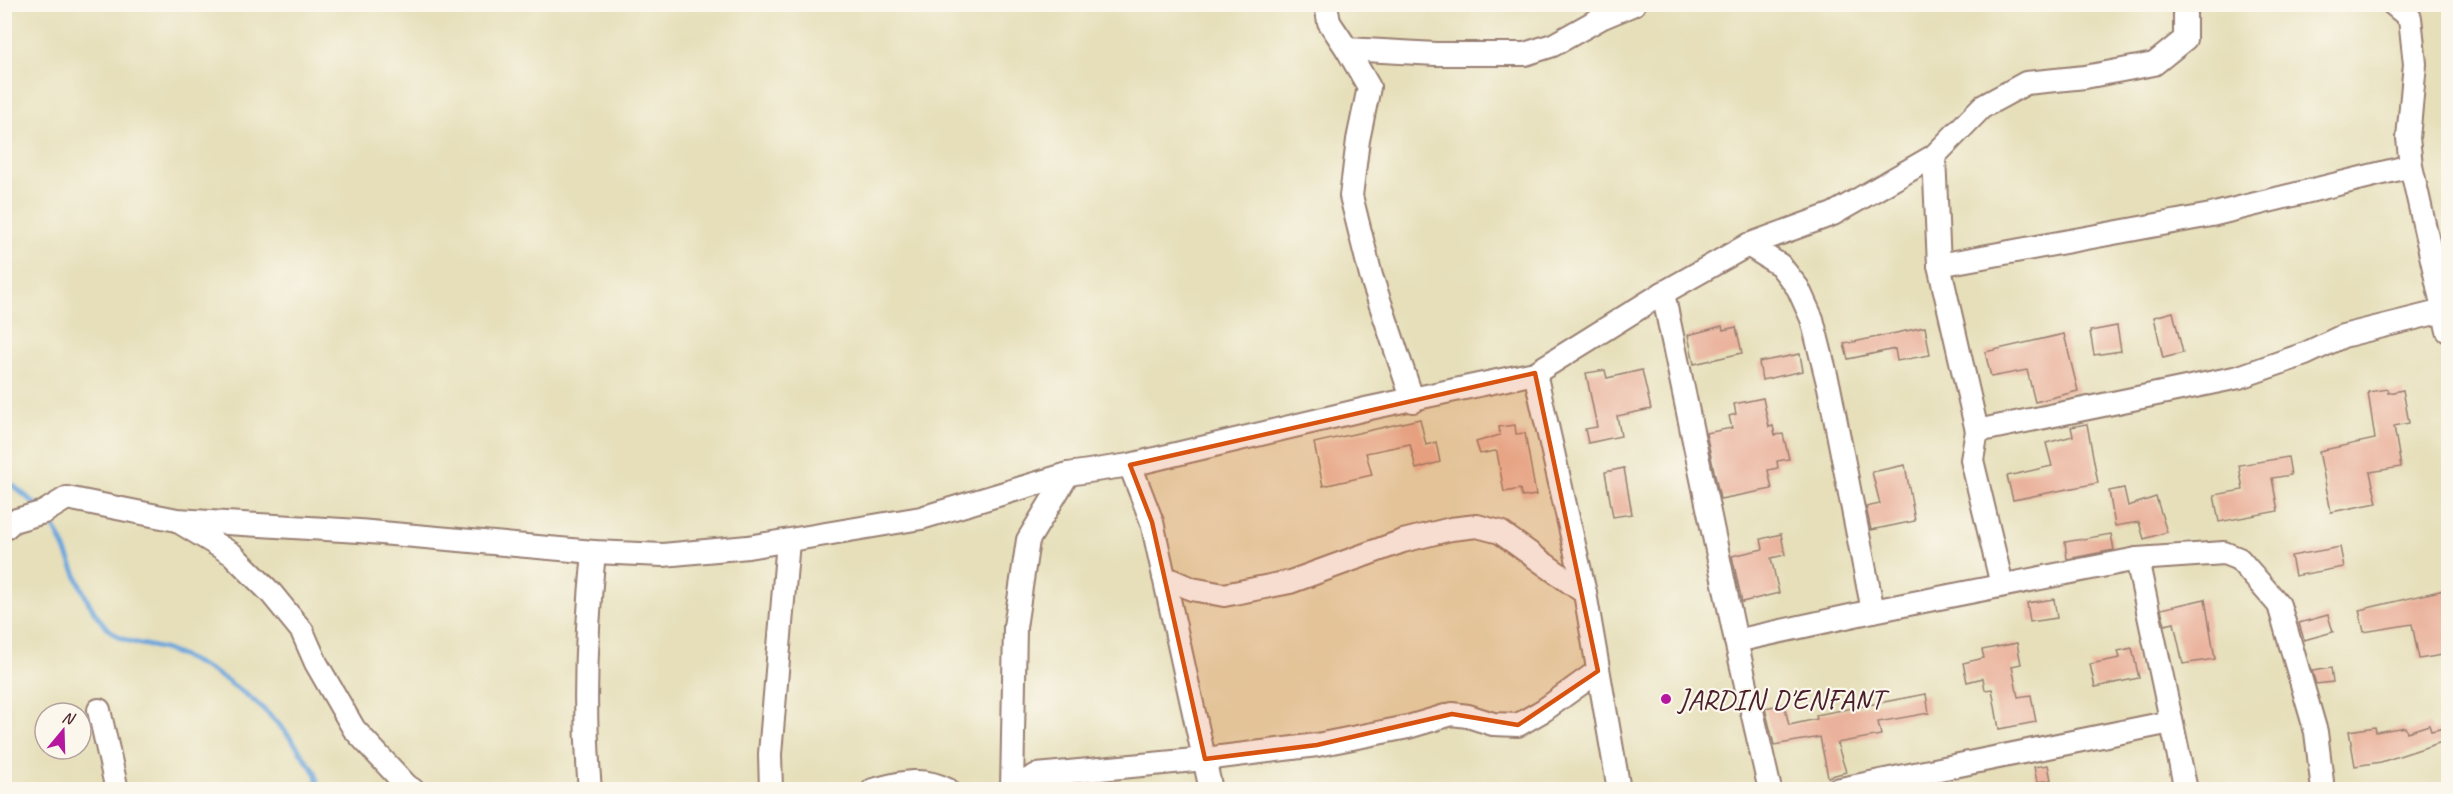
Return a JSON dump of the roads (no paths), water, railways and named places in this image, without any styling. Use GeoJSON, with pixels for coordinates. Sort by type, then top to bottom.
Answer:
{"type":"FeatureCollection","features":[{"type":"Feature","properties":{"kind":"street"},"geometry":{"type":"LineString","coordinates":[[1326,4],[1329,22],[1370,87],[1358,140],[1351,196],[1371,276],[1413,401]]}},
{"type":"Feature","properties":{"kind":"street"},"geometry":{"type":"LineString","coordinates":[[1347,50],[1476,55],[1525,54],[1553,45],[1603,17],[1634,4]]}},
{"type":"Feature","properties":{"kind":"street"},"geometry":{"type":"LineString","coordinates":[[4,529],[13,521],[44,512],[67,498],[177,520],[359,531],[594,552],[663,555],[788,541],[921,519],[1068,474],[1130,465],[1370,408],[1413,401],[1535,373],[1663,293],[1748,246],[1833,214],[1934,156],[1982,107],[2026,83],[2085,77],[2154,64],[2185,39],[2185,4]]}},
{"type":"Feature","properties":{"kind":"street"},"geometry":{"type":"LineString","coordinates":[[1977,430],[2239,376],[2305,354],[2343,336],[2446,321],[2411,166],[2408,138],[2415,64],[2410,18],[2393,4]]}},
{"type":"Feature","properties":{"kind":"street"},"geometry":{"type":"LineString","coordinates":[[1934,156],[1939,265],[1977,430],[1972,459],[2002,585]]}},
{"type":"Feature","properties":{"kind":"street"},"geometry":{"type":"LineString","coordinates":[[1939,265],[2211,214],[2411,166]]}},
{"type":"Feature","properties":{"kind":"street"},"geometry":{"type":"LineString","coordinates":[[1748,246],[1780,265],[1798,288],[1812,319],[1829,387],[1873,610]]}},
{"type":"Feature","properties":{"kind":"street"},"geometry":{"type":"LineString","coordinates":[[1663,293],[1736,641],[1770,789]]}},
{"type":"Feature","properties":{"kind":"street"},"geometry":{"type":"LineString","coordinates":[[1535,373],[1585,593],[1619,789]]}},
{"type":"Feature","properties":{"kind":"street"},"geometry":{"type":"LineString","coordinates":[[1130,465],[1152,522],[1211,789]]}},
{"type":"Feature","properties":{"kind":"street"},"geometry":{"type":"LineString","coordinates":[[1068,474],[1028,540],[1015,627],[1011,789],[1037,775],[1205,759],[1317,745],[1408,727],[1452,714],[1468,716],[1493,724],[1518,725],[1544,710],[1598,671]]}},
{"type":"Feature","properties":{"kind":"street"},"geometry":{"type":"LineString","coordinates":[[177,520],[232,554],[271,593],[302,631],[316,663],[354,729],[407,786],[413,789]]}},
{"type":"Feature","properties":{"kind":"street"},"geometry":{"type":"LineString","coordinates":[[1164,577],[1192,589],[1224,595],[1290,582],[1403,541],[1451,529],[1477,526],[1500,532],[1585,593]]}},
{"type":"Feature","properties":{"kind":"street"},"geometry":{"type":"LineString","coordinates":[[771,789],[770,754],[788,541]]}},
{"type":"Feature","properties":{"kind":"street"},"geometry":{"type":"LineString","coordinates":[[590,789],[587,765],[587,623],[594,552]]}},
{"type":"Feature","properties":{"kind":"street"},"geometry":{"type":"LineString","coordinates":[[1736,641],[1873,610],[2137,559],[2224,553],[2239,560],[2279,604],[2316,732],[2323,789]]}},
{"type":"Feature","properties":{"kind":"street"},"geometry":{"type":"LineString","coordinates":[[2137,559],[2186,789]]}},
{"type":"Feature","properties":{"kind":"street"},"geometry":{"type":"LineString","coordinates":[[99,710],[117,789]]}},
{"type":"Feature","properties":{"kind":"street"},"geometry":{"type":"LineString","coordinates":[[1836,789],[2171,722]]}},
{"type":"Feature","properties":{"kind":"street"},"geometry":{"type":"LineString","coordinates":[[873,789],[910,780],[939,785],[948,789]]}},
{"type":"Feature","properties":{"kind":"waterway"},"geometry":{"type":"LineString","coordinates":[[4,478],[40,508]]}},
{"type":"Feature","properties":{"kind":"waterway"},"geometry":{"type":"LineString","coordinates":[[48,517],[84,594],[101,621],[118,636],[188,659],[227,680],[278,723],[315,772],[319,790]]}},
{"type":"Feature","properties":{"kind":"place","name":"JARDIN D'ENFANT"},"geometry":{"type":"Point","coordinates":[1666,699]}}]}
